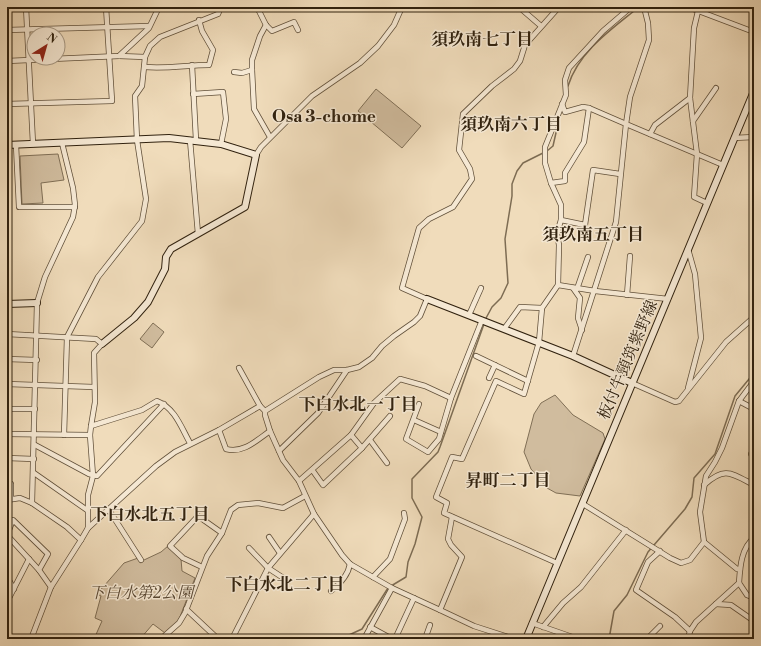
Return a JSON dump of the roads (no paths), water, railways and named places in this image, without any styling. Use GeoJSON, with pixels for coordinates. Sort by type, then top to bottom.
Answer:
{"type":"FeatureCollection","features":[{"type":"Feature","properties":{"kind":"street"},"geometry":{"type":"LineString","coordinates":[[26,7],[27,26]]}},
{"type":"Feature","properties":{"kind":"street"},"geometry":{"type":"LineString","coordinates":[[7,104],[112,100],[106,7]]}},
{"type":"Feature","properties":{"kind":"street"},"geometry":{"type":"LineString","coordinates":[[119,56],[149,26],[159,7]]}},
{"type":"Feature","properties":{"kind":"street"},"geometry":{"type":"LineString","coordinates":[[64,435],[67,337],[98,277],[142,221],[146,199],[137,140],[135,96],[142,86],[145,57],[150,46],[160,37],[199,20],[218,14],[221,7]]}},
{"type":"Feature","properties":{"kind":"street"},"geometry":{"type":"LineString","coordinates":[[257,7],[266,25],[272,31],[294,22],[298,30]]}},
{"type":"Feature","properties":{"kind":"street"},"geometry":{"type":"LineString","coordinates":[[88,528],[88,495],[93,476],[90,435],[95,402],[94,353],[102,344],[134,318],[148,302],[165,269],[166,257],[171,249],[245,207],[256,155],[270,137],[312,96],[360,63],[378,46],[394,25],[402,8],[396,7]]}},
{"type":"Feature","properties":{"kind":"street"},"geometry":{"type":"LineString","coordinates":[[519,7],[542,26]]}},
{"type":"Feature","properties":{"kind":"street"},"geometry":{"type":"LineString","coordinates":[[559,7],[525,45],[520,61],[514,70],[492,86],[463,114],[459,150],[470,169],[472,179],[453,207],[429,219],[419,228],[402,288],[573,356],[675,402],[679,401],[728,339],[754,317]]}},
{"type":"Feature","properties":{"kind":"street"},"geometry":{"type":"LineString","coordinates":[[557,563],[444,513],[447,503],[436,497],[449,461],[452,457],[462,459],[496,381],[524,394],[539,342],[542,308],[558,285],[559,245],[557,233],[561,220],[562,205],[551,183],[545,163],[545,147],[566,95],[565,80],[568,68],[603,31],[630,7]]}},
{"type":"Feature","properties":{"kind":"street"},"geometry":{"type":"LineString","coordinates":[[573,356],[595,292],[616,222],[620,174],[630,97],[649,40],[648,23],[644,7]]}},
{"type":"Feature","properties":{"kind":"street"},"geometry":{"type":"LineString","coordinates":[[688,7],[698,9],[754,32]]}},
{"type":"Feature","properties":{"kind":"street"},"geometry":{"type":"LineString","coordinates":[[698,9],[694,28],[690,98],[697,154],[694,197],[707,203]]}},
{"type":"Feature","properties":{"kind":"street"},"geometry":{"type":"LineString","coordinates":[[145,67],[164,69],[192,65],[209,65],[213,50],[202,31],[199,20]]}},
{"type":"Feature","properties":{"kind":"street"},"geometry":{"type":"LineString","coordinates":[[266,25],[252,60],[252,70],[254,109],[270,137]]}},
{"type":"Feature","properties":{"kind":"street"},"geometry":{"type":"LineString","coordinates":[[66,28],[149,26]]}},
{"type":"Feature","properties":{"kind":"street"},"geometry":{"type":"LineString","coordinates":[[7,30],[26,29]]}},
{"type":"Feature","properties":{"kind":"street"},"geometry":{"type":"LineString","coordinates":[[66,59],[110,58],[119,56],[145,57]]}},
{"type":"Feature","properties":{"kind":"street"},"geometry":{"type":"LineString","coordinates":[[7,61],[26,60]]}},
{"type":"Feature","properties":{"kind":"street"},"geometry":{"type":"LineString","coordinates":[[192,65],[193,140],[198,234]]}},
{"type":"Feature","properties":{"kind":"street"},"geometry":{"type":"LineString","coordinates":[[29,66],[33,144]]}},
{"type":"Feature","properties":{"kind":"street"},"geometry":{"type":"LineString","coordinates":[[234,72],[242,73],[252,70]]}},
{"type":"Feature","properties":{"kind":"street"},"geometry":{"type":"LineString","coordinates":[[693,121],[716,88]]}},
{"type":"Feature","properties":{"kind":"street","name":"板付牛頸筑紫野線"},"geometry":{"type":"LineString","coordinates":[[526,639],[754,91]]}},
{"type":"Feature","properties":{"kind":"street"},"geometry":{"type":"LineString","coordinates":[[193,94],[223,92],[226,119],[221,144]]}},
{"type":"Feature","properties":{"kind":"street"},"geometry":{"type":"LineString","coordinates":[[650,134],[655,125],[690,98]]}},
{"type":"Feature","properties":{"kind":"street"},"geometry":{"type":"LineString","coordinates":[[562,104],[565,112],[589,108],[723,165]]}},
{"type":"Feature","properties":{"kind":"street"},"geometry":{"type":"LineString","coordinates":[[551,183],[565,181],[565,174],[584,142],[589,108]]}},
{"type":"Feature","properties":{"kind":"street"},"geometry":{"type":"LineString","coordinates":[[734,138],[754,137]]}},
{"type":"Feature","properties":{"kind":"street"},"geometry":{"type":"LineString","coordinates":[[7,145],[169,138],[221,144],[256,155]]}},
{"type":"Feature","properties":{"kind":"street"},"geometry":{"type":"LineString","coordinates":[[32,503],[35,435],[35,384],[38,336],[37,303],[45,277],[73,217],[75,207],[73,188],[62,143]]}},
{"type":"Feature","properties":{"kind":"street"},"geometry":{"type":"LineString","coordinates":[[16,145],[19,208],[75,207]]}},
{"type":"Feature","properties":{"kind":"street"},"geometry":{"type":"LineString","coordinates":[[561,220],[585,225],[593,170],[620,174]]}},
{"type":"Feature","properties":{"kind":"street"},"geometry":{"type":"LineString","coordinates":[[688,249],[695,274],[700,338],[688,390]]}},
{"type":"Feature","properties":{"kind":"street"},"geometry":{"type":"LineString","coordinates":[[627,295],[630,256]]}},
{"type":"Feature","properties":{"kind":"street"},"geometry":{"type":"LineString","coordinates":[[575,289],[588,257]]}},
{"type":"Feature","properties":{"kind":"street"},"geometry":{"type":"LineString","coordinates":[[558,285],[595,292],[668,299]]}},
{"type":"Feature","properties":{"kind":"street"},"geometry":{"type":"LineString","coordinates":[[469,315],[481,288]]}},
{"type":"Feature","properties":{"kind":"street"},"geometry":{"type":"LineString","coordinates":[[575,289],[580,298],[578,318],[582,330]]}},
{"type":"Feature","properties":{"kind":"street"},"geometry":{"type":"LineString","coordinates":[[265,411],[319,377],[334,370],[347,370],[360,367],[372,358],[382,346],[420,316],[427,299]]}},
{"type":"Feature","properties":{"kind":"street"},"geometry":{"type":"LineString","coordinates":[[7,304],[37,303]]}},
{"type":"Feature","properties":{"kind":"street"},"geometry":{"type":"LineString","coordinates":[[504,329],[520,307],[542,308]]}},
{"type":"Feature","properties":{"kind":"street"},"geometry":{"type":"LineString","coordinates":[[419,404],[413,416],[414,420],[406,439],[422,450],[428,452],[439,439],[451,398],[482,320]]}},
{"type":"Feature","properties":{"kind":"street"},"geometry":{"type":"LineString","coordinates":[[7,334],[96,338],[102,344]]}},
{"type":"Feature","properties":{"kind":"street"},"geometry":{"type":"LineString","coordinates":[[476,356],[528,381]]}},
{"type":"Feature","properties":{"kind":"street"},"geometry":{"type":"LineString","coordinates":[[7,359],[36,360]]}},
{"type":"Feature","properties":{"kind":"street"},"geometry":{"type":"LineString","coordinates":[[489,378],[495,365]]}},
{"type":"Feature","properties":{"kind":"street"},"geometry":{"type":"LineString","coordinates":[[240,368],[260,406],[265,411],[270,431],[279,451],[299,482],[314,514],[342,555],[350,564],[392,588],[474,626],[514,639]]}},
{"type":"Feature","properties":{"kind":"street"},"geometry":{"type":"LineString","coordinates":[[279,451],[318,413],[347,370]]}},
{"type":"Feature","properties":{"kind":"street"},"geometry":{"type":"LineString","coordinates":[[299,482],[313,471],[351,435],[374,403],[400,379],[425,386],[451,398]]}},
{"type":"Feature","properties":{"kind":"street"},"geometry":{"type":"LineString","coordinates":[[740,569],[737,569],[704,542],[700,512],[706,476],[716,462],[739,401],[754,381]]}},
{"type":"Feature","properties":{"kind":"street"},"geometry":{"type":"LineString","coordinates":[[7,384],[94,387]]}},
{"type":"Feature","properties":{"kind":"street"},"geometry":{"type":"LineString","coordinates":[[91,426],[142,410],[157,401],[172,410],[190,443]]}},
{"type":"Feature","properties":{"kind":"street"},"geometry":{"type":"LineString","coordinates":[[739,401],[754,409]]}},
{"type":"Feature","properties":{"kind":"street"},"geometry":{"type":"LineString","coordinates":[[34,445],[93,476],[97,476],[122,451],[164,404]]}},
{"type":"Feature","properties":{"kind":"street"},"geometry":{"type":"LineString","coordinates":[[31,639],[51,587],[88,528],[156,466],[190,443],[219,430],[260,406]]}},
{"type":"Feature","properties":{"kind":"street"},"geometry":{"type":"LineString","coordinates":[[7,409],[35,409]]}},
{"type":"Feature","properties":{"kind":"street"},"geometry":{"type":"LineString","coordinates":[[313,471],[323,485],[370,440],[390,416]]}},
{"type":"Feature","properties":{"kind":"street"},"geometry":{"type":"LineString","coordinates":[[414,420],[441,432]]}},
{"type":"Feature","properties":{"kind":"street"},"geometry":{"type":"LineString","coordinates":[[219,430],[226,449],[231,450],[240,450],[270,431]]}},
{"type":"Feature","properties":{"kind":"street"},"geometry":{"type":"LineString","coordinates":[[7,434],[90,435]]}},
{"type":"Feature","properties":{"kind":"street"},"geometry":{"type":"LineString","coordinates":[[351,435],[362,448]]}},
{"type":"Feature","properties":{"kind":"street"},"geometry":{"type":"LineString","coordinates":[[370,440],[386,462]]}},
{"type":"Feature","properties":{"kind":"street"},"geometry":{"type":"LineString","coordinates":[[754,449],[751,454],[752,458],[754,459]]}},
{"type":"Feature","properties":{"kind":"street"},"geometry":{"type":"LineString","coordinates":[[7,458],[34,459]]}},
{"type":"Feature","properties":{"kind":"street"},"geometry":{"type":"LineString","coordinates":[[704,486],[721,472],[729,472],[754,485]]}},
{"type":"Feature","properties":{"kind":"street"},"geometry":{"type":"LineString","coordinates":[[34,473],[87,510]]}},
{"type":"Feature","properties":{"kind":"street"},"geometry":{"type":"LineString","coordinates":[[7,484],[11,484],[9,500],[20,498],[32,503],[67,527],[81,540]]}},
{"type":"Feature","properties":{"kind":"street"},"geometry":{"type":"LineString","coordinates":[[161,639],[179,623],[207,556],[222,533],[231,510],[238,505],[258,503],[283,508],[305,496]]}},
{"type":"Feature","properties":{"kind":"street"},"geometry":{"type":"LineString","coordinates":[[583,504],[681,563],[690,560],[704,542]]}},
{"type":"Feature","properties":{"kind":"street"},"geometry":{"type":"LineString","coordinates":[[109,510],[141,560]]}},
{"type":"Feature","properties":{"kind":"street"},"geometry":{"type":"LineString","coordinates":[[373,577],[390,559],[405,519],[404,513]]}},
{"type":"Feature","properties":{"kind":"street"},"geometry":{"type":"LineString","coordinates":[[238,639],[232,638],[268,568],[314,514]]}},
{"type":"Feature","properties":{"kind":"street"},"geometry":{"type":"LineString","coordinates":[[202,567],[183,558],[170,546],[198,516],[222,533]]}},
{"type":"Feature","properties":{"kind":"street"},"geometry":{"type":"LineString","coordinates":[[440,610],[462,557],[451,545],[448,539],[452,517]]}},
{"type":"Feature","properties":{"kind":"street"},"geometry":{"type":"LineString","coordinates":[[39,570],[48,554],[13,520],[7,535],[39,570],[51,587]]}},
{"type":"Feature","properties":{"kind":"street"},"geometry":{"type":"LineString","coordinates":[[543,627],[563,603],[581,588],[626,530]]}},
{"type":"Feature","properties":{"kind":"street"},"geometry":{"type":"LineString","coordinates":[[269,537],[280,553]]}},
{"type":"Feature","properties":{"kind":"street"},"geometry":{"type":"LineString","coordinates":[[754,538],[746,547],[740,569],[739,583],[747,596],[754,598]]}},
{"type":"Feature","properties":{"kind":"street"},"geometry":{"type":"LineString","coordinates":[[249,548],[268,568],[288,581]]}},
{"type":"Feature","properties":{"kind":"street"},"geometry":{"type":"LineString","coordinates":[[659,550],[648,562],[636,590],[675,618],[690,631]]}},
{"type":"Feature","properties":{"kind":"street"},"geometry":{"type":"LineString","coordinates":[[7,602],[29,559]]}},
{"type":"Feature","properties":{"kind":"street"},"geometry":{"type":"LineString","coordinates":[[331,591],[339,585],[349,572],[350,564]]}},
{"type":"Feature","properties":{"kind":"street"},"geometry":{"type":"LineString","coordinates":[[7,577],[14,589]]}},
{"type":"Feature","properties":{"kind":"street"},"geometry":{"type":"LineString","coordinates":[[688,639],[690,631],[696,622],[739,583]]}},
{"type":"Feature","properties":{"kind":"street"},"geometry":{"type":"LineString","coordinates":[[364,639],[392,588]]}},
{"type":"Feature","properties":{"kind":"street"},"geometry":{"type":"LineString","coordinates":[[370,627],[393,639],[414,598]]}},
{"type":"Feature","properties":{"kind":"street"},"geometry":{"type":"LineString","coordinates":[[716,604],[731,605],[754,621]]}},
{"type":"Feature","properties":{"kind":"street"},"geometry":{"type":"LineString","coordinates":[[186,608],[218,639]]}},
{"type":"Feature","properties":{"kind":"street"},"geometry":{"type":"LineString","coordinates":[[532,623],[578,639]]}},
{"type":"Feature","properties":{"kind":"street"},"geometry":{"type":"LineString","coordinates":[[425,639],[430,625]]}},
{"type":"Feature","properties":{"kind":"street"},"geometry":{"type":"LineString","coordinates":[[647,639],[660,626]]}},
{"type":"Feature","properties":{"kind":"waterway"},"geometry":{"type":"LineString","coordinates":[[568,86],[573,73],[588,51],[608,32],[639,7]]}},
{"type":"Feature","properties":{"kind":"waterway"},"geometry":{"type":"LineString","coordinates":[[547,151],[553,146],[560,115]]}},
{"type":"Feature","properties":{"kind":"waterway"},"geometry":{"type":"LineString","coordinates":[[485,320],[492,307],[501,298],[508,283],[505,239],[512,196],[512,184],[517,171],[523,163],[543,153]]}},
{"type":"Feature","properties":{"kind":"waterway"},"geometry":{"type":"LineString","coordinates":[[391,586],[406,577],[408,562],[415,544],[422,517],[412,498],[412,479],[438,452],[484,324]]}},
{"type":"Feature","properties":{"kind":"waterway"},"geometry":{"type":"LineString","coordinates":[[609,639],[614,611],[627,595],[648,552],[685,509],[692,497],[694,478],[715,454],[735,396],[754,373]]}},
{"type":"Feature","properties":{"kind":"waterway"},"geometry":{"type":"LineString","coordinates":[[348,639],[349,635],[362,629],[388,588]]}},
{"type":"Feature","properties":{"kind":"district","name":"須玖南七丁目"},"geometry":{"type":"Point","coordinates":[482,40]}},
{"type":"Feature","properties":{"kind":"district","name":"Osa 3-chome"},"geometry":{"type":"Point","coordinates":[324,117]}},
{"type":"Feature","properties":{"kind":"district","name":"須玖南六丁目"},"geometry":{"type":"Point","coordinates":[511,125]}},
{"type":"Feature","properties":{"kind":"district","name":"須玖南五丁目"},"geometry":{"type":"Point","coordinates":[593,235]}},
{"type":"Feature","properties":{"kind":"district","name":"下白水北一丁目"},"geometry":{"type":"Point","coordinates":[358,405]}},
{"type":"Feature","properties":{"kind":"district","name":"昇町二丁目"},"geometry":{"type":"Point","coordinates":[508,481]}},
{"type":"Feature","properties":{"kind":"district","name":"下白水北五丁目"},"geometry":{"type":"Point","coordinates":[150,515]}},
{"type":"Feature","properties":{"kind":"district","name":"下白水北二丁目"},"geometry":{"type":"Point","coordinates":[285,585]}},
{"type":"Feature","properties":{"kind":"park label","name":"下白水第2公園"},"geometry":{"type":"Point","coordinates":[141,593]}}]}
